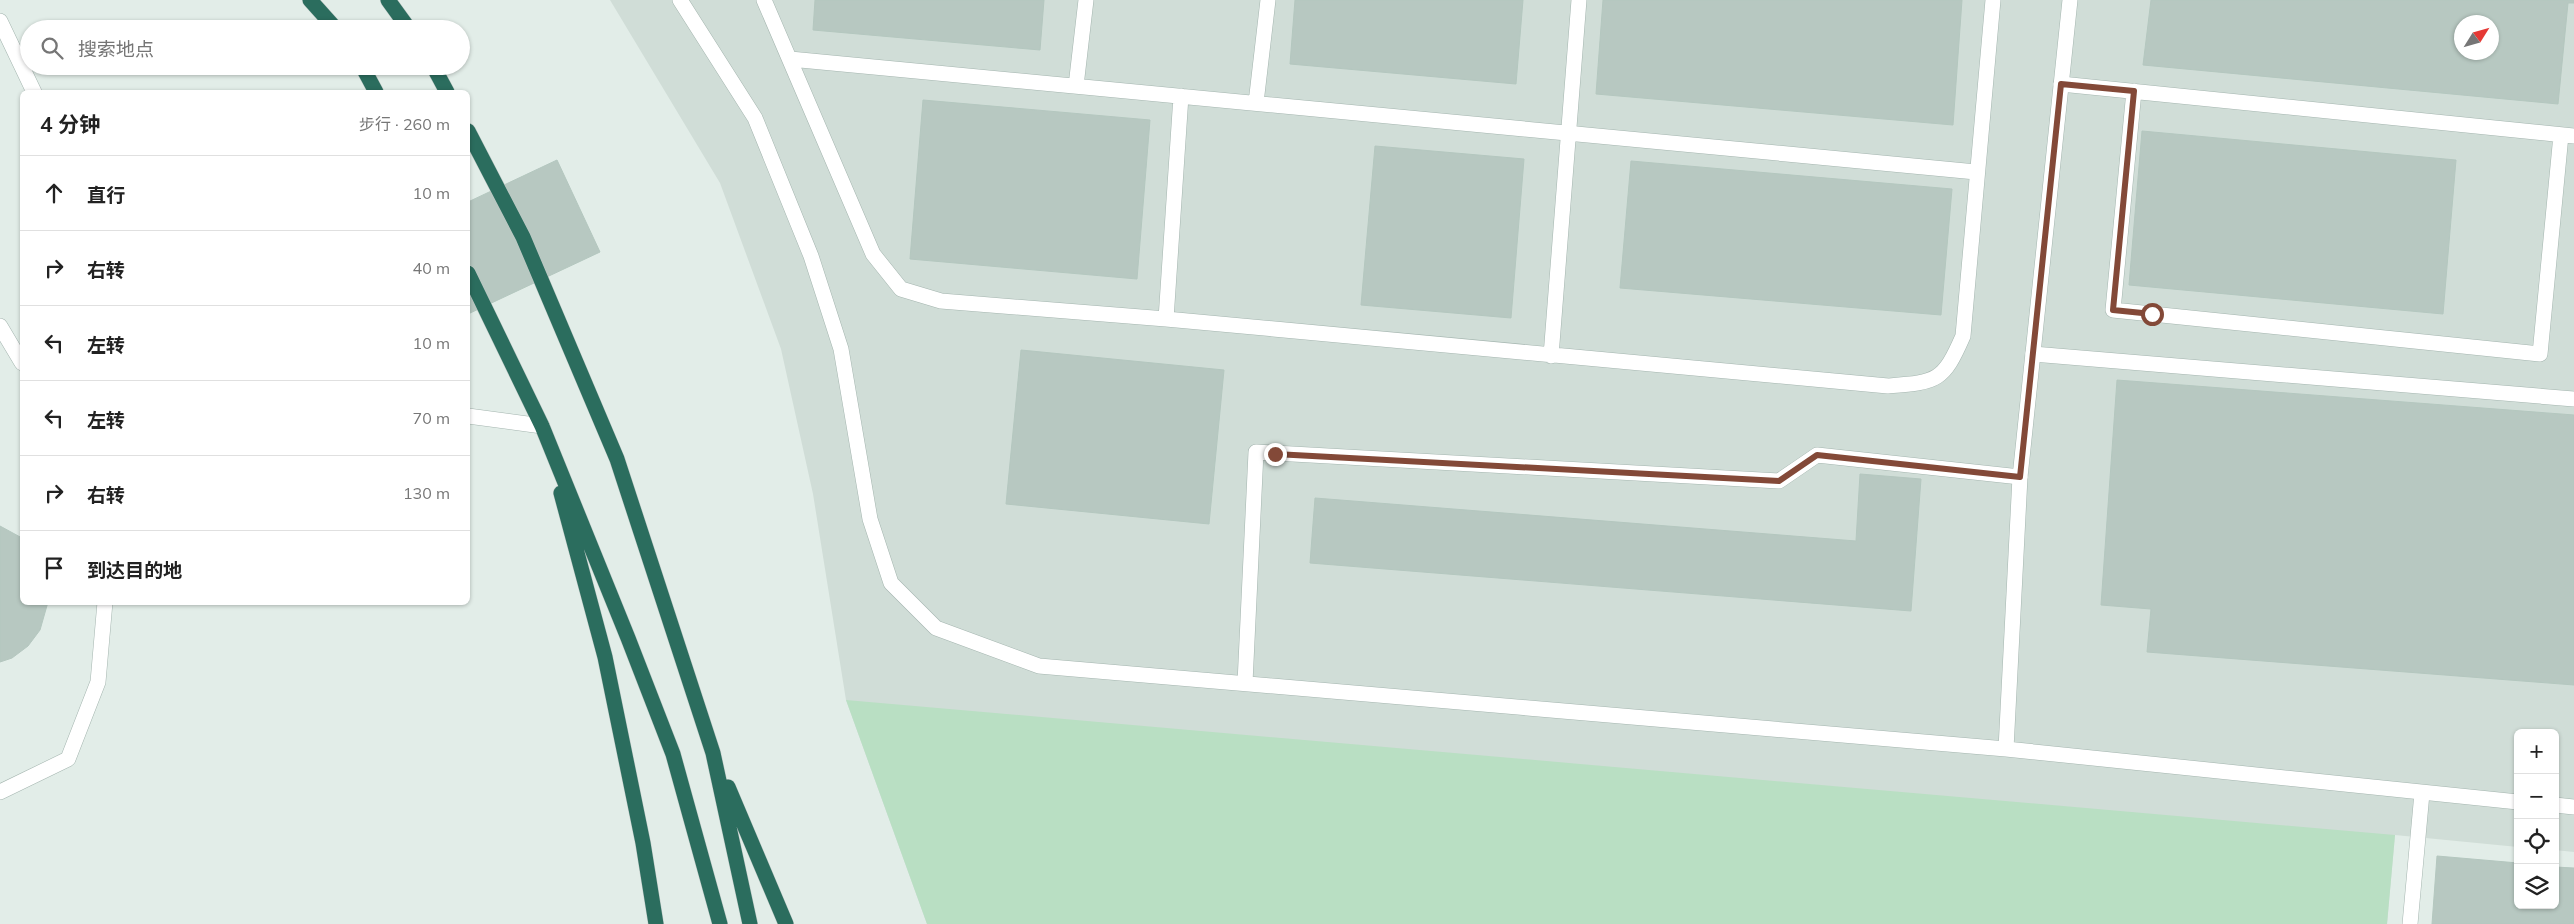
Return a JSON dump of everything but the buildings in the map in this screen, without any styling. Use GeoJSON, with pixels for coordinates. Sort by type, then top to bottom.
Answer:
{"type":"FeatureCollection","features":[{"type":"Feature","properties":{"kind":"highway"},"geometry":{"type":"LineString","coordinates":[[310,0],[328,20]]}},
{"type":"Feature","properties":{"kind":"highway"},"geometry":{"type":"LineString","coordinates":[[324,0],[336,20]]}},
{"type":"Feature","properties":{"kind":"highway"},"geometry":{"type":"LineString","coordinates":[[388,0],[402,20]]}},
{"type":"Feature","properties":{"kind":"highway"},"geometry":{"type":"LineString","coordinates":[[367,75],[375,90]]}},
{"type":"Feature","properties":{"kind":"highway"},"geometry":{"type":"LineString","coordinates":[[438,75],[446,90]]}},
{"type":"Feature","properties":{"kind":"highway"},"geometry":{"type":"LineString","coordinates":[[470,135],[523,237],[617,459],[713,753],[786,924]]}},
{"type":"Feature","properties":{"kind":"highway"},"geometry":{"type":"LineString","coordinates":[[470,277],[542,426],[673,754],[720,924]]}},
{"type":"Feature","properties":{"kind":"highway"},"geometry":{"type":"LineString","coordinates":[[542,426],[605,657],[643,844],[656,924]]}},
{"type":"Feature","properties":{"kind":"highway"},"geometry":{"type":"LineString","coordinates":[[713,753],[750,924]]}},
{"type":"Feature","properties":{"kind":"street"},"geometry":{"type":"LineString","coordinates":[[680,0],[755,118],[811,256],[840,348],[870,519],[891,583],[936,628],[1039,666],[2006,748],[2514,802]]}},
{"type":"Feature","properties":{"kind":"street"},"geometry":{"type":"LineString","coordinates":[[764,0],[873,254],[901,289],[941,301],[1166,319],[1888,386],[1927,383],[1950,366],[1963,336],[1976,172],[1993,0]]}},
{"type":"Feature","properties":{"kind":"street"},"geometry":{"type":"LineString","coordinates":[[1076,86],[1086,0]]}},
{"type":"Feature","properties":{"kind":"street"},"geometry":{"type":"LineString","coordinates":[[1256,103],[1268,0]]}},
{"type":"Feature","properties":{"kind":"street"},"geometry":{"type":"LineString","coordinates":[[1551,356],[1579,0]]}},
{"type":"Feature","properties":{"kind":"street"},"geometry":{"type":"LineString","coordinates":[[2006,748],[2020,477],[2070,0]]}},
{"type":"Feature","properties":{"kind":"street"},"geometry":{"type":"LineString","coordinates":[[0,21],[20,63]]}},
{"type":"Feature","properties":{"kind":"street"},"geometry":{"type":"LineString","coordinates":[[790,59],[1976,172]]}},
{"type":"Feature","properties":{"kind":"street"},"geometry":{"type":"LineString","coordinates":[[26,75],[33,90]]}},
{"type":"Feature","properties":{"kind":"street"},"geometry":{"type":"LineString","coordinates":[[2061,84],[2134,91],[2567,136],[2540,354],[2113,310],[2134,91]]}},
{"type":"Feature","properties":{"kind":"street"},"geometry":{"type":"LineString","coordinates":[[1166,319],[1181,96]]}},
{"type":"Feature","properties":{"kind":"street"},"geometry":{"type":"LineString","coordinates":[[0,326],[20,360]]}},
{"type":"Feature","properties":{"kind":"street"},"geometry":{"type":"LineString","coordinates":[[2033,354],[2574,400]]}},
{"type":"Feature","properties":{"kind":"street"},"geometry":{"type":"LineString","coordinates":[[470,416],[542,426]]}},
{"type":"Feature","properties":{"kind":"street"},"geometry":{"type":"LineString","coordinates":[[1245,683],[1256,452],[1779,481],[1817,455],[2020,477]]}},
{"type":"Feature","properties":{"kind":"street"},"geometry":{"type":"LineString","coordinates":[[0,792],[68,759],[98,682],[105,605]]}},
{"type":"Feature","properties":{"kind":"street"},"geometry":{"type":"LineString","coordinates":[[2410,924],[2422,793]]}},
{"type":"Feature","properties":{"kind":"street"},"geometry":{"type":"LineString","coordinates":[[2559,805],[2574,807]]}},
{"type":"Feature","properties":{"kind":"shaded area"},"geometry":{"type":"Polygon","coordinates":[[[610,0],[2574,0],[2574,852],[2559,850],[2559,729],[2514,729],[2514,847],[2395,835],[2387,924],[927,924],[846,700],[813,494],[781,349],[720,183],[610,0]]]}},
{"type":"Feature","properties":{"kind":"green space"},"geometry":{"type":"Polygon","coordinates":[[[846,700],[2395,835],[2387,924],[927,924],[846,700]]]}},
{"type":"Feature","properties":{"kind":"route"},"geometry":{"type":"LineString","coordinates":[[1275,454],[1779,481],[1817,455],[2020,477],[2061,84],[2134,91],[2113,310],[2152,314]]}}]}
